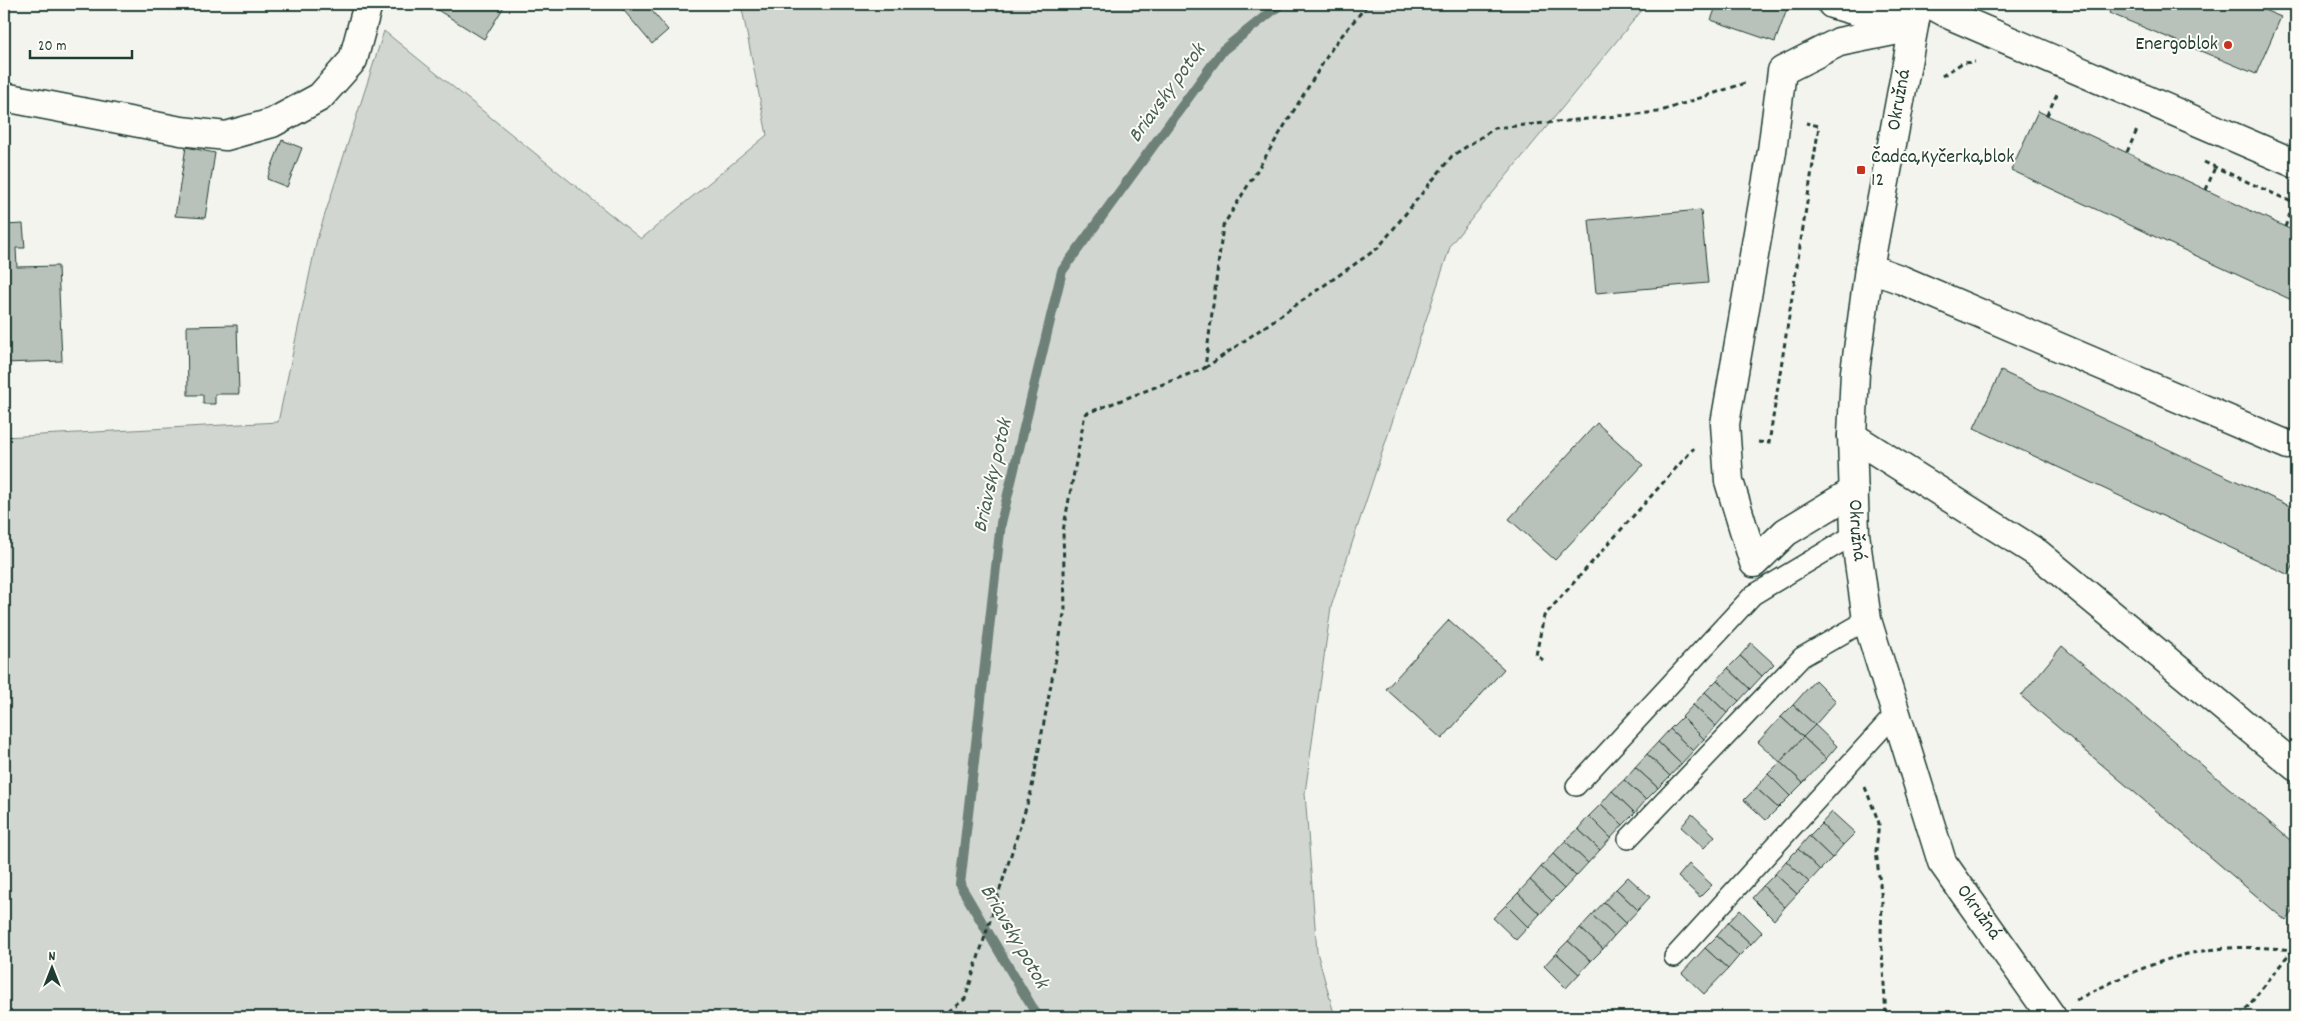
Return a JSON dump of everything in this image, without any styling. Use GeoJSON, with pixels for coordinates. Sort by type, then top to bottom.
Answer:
{"type":"FeatureCollection","features":[{"type":"Feature","properties":{"kind":"street"},"geometry":{"type":"LineString","coordinates":[[4,97],[181,131],[226,136],[272,123],[320,96],[353,60],[368,4]]}},
{"type":"Feature","properties":{"kind":"street"},"geometry":{"type":"LineString","coordinates":[[1832,4],[1916,15]]}},
{"type":"Feature","properties":{"kind":"street"},"geometry":{"type":"LineString","coordinates":[[1930,4],[1952,16],[2296,164]]}},
{"type":"Feature","properties":{"kind":"street"},"geometry":{"type":"LineString","coordinates":[[1854,491],[1786,532],[1754,563],[1729,481],[1725,424],[1772,151],[1782,71],[1839,42],[1916,15]]}},
{"type":"Feature","properties":{"kind":"street","name":"Okružná"},"geometry":{"type":"LineString","coordinates":[[1916,15],[1869,268],[1855,372],[1852,436],[1855,534],[1867,620],[1942,862],[2052,1017]]}},
{"type":"Feature","properties":{"kind":"street"},"geometry":{"type":"LineString","coordinates":[[1869,268],[1912,284],[2288,446]]}},
{"type":"Feature","properties":{"kind":"street"},"geometry":{"type":"LineString","coordinates":[[1852,436],[2037,554],[2296,767]]}},
{"type":"Feature","properties":{"kind":"lane"},"geometry":{"type":"LineString","coordinates":[[1576,786],[1753,595],[1855,534]]}},
{"type":"Feature","properties":{"kind":"lane"},"geometry":{"type":"LineString","coordinates":[[1628,839],[1802,657],[1867,620]]}},
{"type":"Feature","properties":{"kind":"lane"},"geometry":{"type":"LineString","coordinates":[[1674,957],[1896,713]]}},
{"type":"Feature","properties":{"kind":"path"},"geometry":{"type":"LineString","coordinates":[[1205,368],[1223,226],[1334,45],[1368,4]]}},
{"type":"Feature","properties":{"kind":"path"},"geometry":{"type":"LineString","coordinates":[[941,1017],[965,999],[1031,792],[1065,609],[1063,531],[1085,414],[1205,368],[1378,248],[1452,156],[1494,128],[1658,112],[1782,71]]}},
{"type":"Feature","properties":{"kind":"path"},"geometry":{"type":"LineString","coordinates":[[2047,115],[2057,94]]}},
{"type":"Feature","properties":{"kind":"path"},"geometry":{"type":"LineString","coordinates":[[2127,152],[2137,130]]}},
{"type":"Feature","properties":{"kind":"path"},"geometry":{"type":"LineString","coordinates":[[2206,190],[2215,167]]}},
{"type":"Feature","properties":{"kind":"path"},"geometry":{"type":"LineString","coordinates":[[2285,227],[2294,203]]}},
{"type":"Feature","properties":{"kind":"path"},"geometry":{"type":"LineString","coordinates":[[1536,654],[1543,660]]}},
{"type":"Feature","properties":{"kind":"path"},"geometry":{"type":"LineString","coordinates":[[1848,765],[1866,789],[1879,823],[1876,851],[1882,901],[1882,953],[1886,1017]]}},
{"type":"Feature","properties":{"kind":"path"},"geometry":{"type":"LineString","coordinates":[[2240,1017],[2296,946]]}},
{"type":"Feature","properties":{"kind":"path"},"geometry":{"type":"LineString","coordinates":[[2052,1017],[2099,987],[2147,965],[2174,956],[2203,950],[2227,948],[2293,950]]}},
{"type":"Feature","properties":{"kind":"shaded area"},"geometry":{"type":"Polygon","coordinates":[[[741,4],[1647,4],[1451,244],[1331,607],[1305,793],[1317,952],[1335,1017],[4,1017],[4,437],[278,422],[317,239],[384,31],[641,239],[767,135],[741,4]]]}},
{"type":"Feature","properties":{"kind":"building"},"geometry":{"type":"Polygon","coordinates":[[[428,4],[504,4],[505,5],[484,39],[428,4]]]}},
{"type":"Feature","properties":{"kind":"building"},"geometry":{"type":"Polygon","coordinates":[[[622,4],[646,4],[668,30],[652,44],[620,6],[622,4]]]}},
{"type":"Feature","properties":{"kind":"building"},"geometry":{"type":"Polygon","coordinates":[[[1717,4],[1789,4],[1775,42],[1711,20],[1717,4]]]}},
{"type":"Feature","properties":{"kind":"building","name":"Energoblok"},"geometry":{"type":"Polygon","coordinates":[[[2113,4],[2250,4],[2281,17],[2256,74],[2109,13],[2113,4]]]}},
{"type":"Feature","properties":{"kind":"building"},"geometry":{"type":"Polygon","coordinates":[[[2038,111],[2296,232],[2296,302],[2011,170],[2038,111]]]}},
{"type":"Feature","properties":{"kind":"building"},"geometry":{"type":"Polygon","coordinates":[[[282,140],[302,148],[287,187],[267,179],[282,140]]]}},
{"type":"Feature","properties":{"kind":"building"},"geometry":{"type":"Polygon","coordinates":[[[186,147],[215,153],[205,218],[175,216],[186,147]]]}},
{"type":"Feature","properties":{"kind":"building"},"geometry":{"type":"Polygon","coordinates":[[[1701,210],[1708,283],[1596,293],[1589,220],[1701,210]]]}},
{"type":"Feature","properties":{"kind":"building"},"geometry":{"type":"Polygon","coordinates":[[[23,224],[25,248],[16,248],[17,267],[58,266],[62,361],[4,363],[4,225],[23,224]]]}},
{"type":"Feature","properties":{"kind":"building"},"geometry":{"type":"Polygon","coordinates":[[[237,325],[239,394],[215,394],[215,404],[203,404],[203,395],[188,395],[187,326],[237,325]]]}},
{"type":"Feature","properties":{"kind":"building"},"geometry":{"type":"Polygon","coordinates":[[[2001,371],[2296,509],[2296,560],[2289,575],[1974,428],[2001,371]]]}},
{"type":"Feature","properties":{"kind":"building"},"geometry":{"type":"Polygon","coordinates":[[[1597,423],[1643,465],[1555,560],[1509,519],[1597,423]]]}},
{"type":"Feature","properties":{"kind":"building"},"geometry":{"type":"Polygon","coordinates":[[[1449,620],[1504,669],[1442,739],[1386,689],[1449,620]]]}},
{"type":"Feature","properties":{"kind":"building"},"geometry":{"type":"Polygon","coordinates":[[[1751,643],[1774,664],[1762,676],[1740,656],[1751,643]]]}},
{"type":"Feature","properties":{"kind":"building"},"geometry":{"type":"Polygon","coordinates":[[[2062,646],[2296,845],[2296,908],[2286,921],[2021,696],[2062,646]]]}},
{"type":"Feature","properties":{"kind":"building"},"geometry":{"type":"Polygon","coordinates":[[[1740,656],[1762,676],[1750,689],[1728,668],[1740,656]]]}},
{"type":"Feature","properties":{"kind":"building"},"geometry":{"type":"Polygon","coordinates":[[[1728,668],[1750,689],[1739,701],[1717,680],[1728,668]]]}},
{"type":"Feature","properties":{"kind":"building"},"geometry":{"type":"Polygon","coordinates":[[[1717,680],[1739,701],[1727,713],[1705,692],[1717,680]]]}},
{"type":"Feature","properties":{"kind":"building"},"geometry":{"type":"Polygon","coordinates":[[[1815,680],[1836,701],[1815,725],[1793,705],[1815,680]]]}},
{"type":"Feature","properties":{"kind":"building"},"geometry":{"type":"Polygon","coordinates":[[[1705,692],[1727,713],[1716,726],[1693,705],[1705,692]]]}},
{"type":"Feature","properties":{"kind":"building"},"geometry":{"type":"Polygon","coordinates":[[[1693,705],[1716,726],[1704,739],[1682,717],[1693,705]]]}},
{"type":"Feature","properties":{"kind":"building"},"geometry":{"type":"Polygon","coordinates":[[[1793,705],[1815,725],[1803,737],[1781,717],[1793,705]]]}},
{"type":"Feature","properties":{"kind":"building"},"geometry":{"type":"Polygon","coordinates":[[[1682,717],[1704,739],[1693,751],[1670,729],[1682,717]]]}},
{"type":"Feature","properties":{"kind":"building"},"geometry":{"type":"Polygon","coordinates":[[[1781,717],[1803,737],[1780,762],[1758,742],[1781,717]]]}},
{"type":"Feature","properties":{"kind":"building"},"geometry":{"type":"Polygon","coordinates":[[[1815,725],[1837,746],[1826,759],[1803,737],[1815,725]]]}},
{"type":"Feature","properties":{"kind":"building"},"geometry":{"type":"Polygon","coordinates":[[[1670,729],[1693,751],[1681,764],[1658,742],[1670,729]]]}},
{"type":"Feature","properties":{"kind":"building"},"geometry":{"type":"Polygon","coordinates":[[[1803,737],[1826,759],[1803,783],[1780,762],[1803,737]]]}},
{"type":"Feature","properties":{"kind":"building"},"geometry":{"type":"Polygon","coordinates":[[[1658,742],[1681,764],[1670,776],[1647,754],[1658,742]]]}},
{"type":"Feature","properties":{"kind":"building"},"geometry":{"type":"Polygon","coordinates":[[[1647,754],[1670,776],[1658,788],[1635,767],[1647,754]]]}},
{"type":"Feature","properties":{"kind":"building"},"geometry":{"type":"Polygon","coordinates":[[[1780,762],[1803,783],[1790,796],[1768,774],[1780,762]]]}},
{"type":"Feature","properties":{"kind":"building"},"geometry":{"type":"Polygon","coordinates":[[[1635,767],[1658,788],[1646,800],[1624,780],[1635,767]]]}},
{"type":"Feature","properties":{"kind":"building"},"geometry":{"type":"Polygon","coordinates":[[[1768,774],[1790,796],[1778,808],[1756,788],[1768,774]]]}},
{"type":"Feature","properties":{"kind":"building"},"geometry":{"type":"Polygon","coordinates":[[[1624,780],[1646,800],[1635,813],[1612,791],[1624,780]]]}},
{"type":"Feature","properties":{"kind":"building"},"geometry":{"type":"Polygon","coordinates":[[[1756,788],[1778,808],[1766,820],[1744,800],[1756,788]]]}},
{"type":"Feature","properties":{"kind":"building"},"geometry":{"type":"Polygon","coordinates":[[[1612,791],[1635,813],[1623,825],[1601,804],[1612,791]]]}},
{"type":"Feature","properties":{"kind":"building"},"geometry":{"type":"Polygon","coordinates":[[[1601,804],[1623,825],[1611,838],[1589,816],[1601,804]]]}},
{"type":"Feature","properties":{"kind":"building"},"geometry":{"type":"Polygon","coordinates":[[[1832,812],[1855,833],[1843,845],[1821,824],[1832,812]]]}},
{"type":"Feature","properties":{"kind":"building"},"geometry":{"type":"Polygon","coordinates":[[[1692,814],[1715,836],[1704,848],[1681,827],[1692,814]]]}},
{"type":"Feature","properties":{"kind":"building"},"geometry":{"type":"Polygon","coordinates":[[[1589,816],[1611,838],[1600,850],[1578,829],[1589,816]]]}},
{"type":"Feature","properties":{"kind":"building"},"geometry":{"type":"Polygon","coordinates":[[[1821,824],[1843,845],[1832,858],[1809,836],[1821,824]]]}},
{"type":"Feature","properties":{"kind":"building"},"geometry":{"type":"Polygon","coordinates":[[[1578,829],[1600,850],[1588,863],[1565,841],[1578,829]]]}},
{"type":"Feature","properties":{"kind":"building"},"geometry":{"type":"Polygon","coordinates":[[[1809,836],[1832,858],[1820,870],[1798,849],[1809,836]]]}},
{"type":"Feature","properties":{"kind":"building"},"geometry":{"type":"Polygon","coordinates":[[[1565,841],[1588,863],[1576,876],[1553,854],[1565,841]]]}},
{"type":"Feature","properties":{"kind":"building"},"geometry":{"type":"Polygon","coordinates":[[[1798,849],[1820,870],[1809,882],[1786,861],[1798,849]]]}},
{"type":"Feature","properties":{"kind":"building"},"geometry":{"type":"Polygon","coordinates":[[[1553,854],[1576,876],[1564,889],[1541,867],[1553,854]]]}},
{"type":"Feature","properties":{"kind":"building"},"geometry":{"type":"Polygon","coordinates":[[[1786,861],[1809,882],[1797,894],[1775,874],[1786,861]]]}},
{"type":"Feature","properties":{"kind":"building"},"geometry":{"type":"Polygon","coordinates":[[[1689,864],[1712,885],[1700,897],[1678,877],[1689,864]]]}},
{"type":"Feature","properties":{"kind":"building"},"geometry":{"type":"Polygon","coordinates":[[[1541,867],[1564,889],[1552,901],[1530,880],[1541,867]]]}},
{"type":"Feature","properties":{"kind":"building"},"geometry":{"type":"Polygon","coordinates":[[[1775,874],[1797,894],[1785,907],[1763,886],[1775,874]]]}},
{"type":"Feature","properties":{"kind":"building"},"geometry":{"type":"Polygon","coordinates":[[[1628,877],[1650,897],[1638,910],[1616,889],[1628,877]]]}},
{"type":"Feature","properties":{"kind":"building"},"geometry":{"type":"Polygon","coordinates":[[[1530,880],[1552,901],[1540,914],[1518,893],[1530,880]]]}},
{"type":"Feature","properties":{"kind":"building"},"geometry":{"type":"Polygon","coordinates":[[[1763,886],[1785,907],[1774,920],[1752,898],[1763,886]]]}},
{"type":"Feature","properties":{"kind":"building"},"geometry":{"type":"Polygon","coordinates":[[[1616,889],[1638,910],[1626,923],[1604,902],[1616,889]]]}},
{"type":"Feature","properties":{"kind":"building"},"geometry":{"type":"Polygon","coordinates":[[[1518,893],[1540,914],[1528,927],[1506,905],[1518,893]]]}},
{"type":"Feature","properties":{"kind":"building"},"geometry":{"type":"Polygon","coordinates":[[[1604,902],[1626,923],[1614,936],[1592,915],[1604,902]]]}},
{"type":"Feature","properties":{"kind":"building"},"geometry":{"type":"Polygon","coordinates":[[[1506,905],[1528,927],[1516,940],[1493,918],[1506,905]]]}},
{"type":"Feature","properties":{"kind":"building"},"geometry":{"type":"Polygon","coordinates":[[[1740,910],[1762,932],[1751,944],[1728,923],[1740,910]]]}},
{"type":"Feature","properties":{"kind":"building"},"geometry":{"type":"Polygon","coordinates":[[[1592,915],[1614,936],[1603,949],[1580,928],[1592,915]]]}},
{"type":"Feature","properties":{"kind":"building"},"geometry":{"type":"Polygon","coordinates":[[[1728,923],[1751,944],[1739,956],[1717,936],[1728,923]]]}},
{"type":"Feature","properties":{"kind":"building"},"geometry":{"type":"Polygon","coordinates":[[[1580,928],[1603,949],[1591,961],[1568,941],[1580,928]]]}},
{"type":"Feature","properties":{"kind":"building"},"geometry":{"type":"Polygon","coordinates":[[[1717,936],[1739,956],[1728,969],[1705,948],[1717,936]]]}},
{"type":"Feature","properties":{"kind":"building"},"geometry":{"type":"Polygon","coordinates":[[[1568,941],[1591,961],[1579,974],[1556,953],[1568,941]]]}},
{"type":"Feature","properties":{"kind":"building"},"geometry":{"type":"Polygon","coordinates":[[[1705,948],[1728,969],[1704,994],[1682,973],[1705,948]]]}},
{"type":"Feature","properties":{"kind":"building"},"geometry":{"type":"Polygon","coordinates":[[[1556,953],[1579,974],[1566,988],[1544,966],[1556,953]]]}},
{"type":"Feature","properties":{"kind":"waterway","name":"Briavsky potok"},"geometry":{"type":"LineString","coordinates":[[1038,1017],[960,885],[1001,523],[1062,271],[1223,50],[1281,4]]}},
{"type":"Feature","properties":{"kind":"place","name":"Energoblok"},"geometry":{"type":"Point","coordinates":[2228,45]}},
{"type":"Feature","properties":{"kind":"place","name":"Čadca,Kyčerka,blok 12"},"geometry":{"type":"Point","coordinates":[1861,170]}}]}
